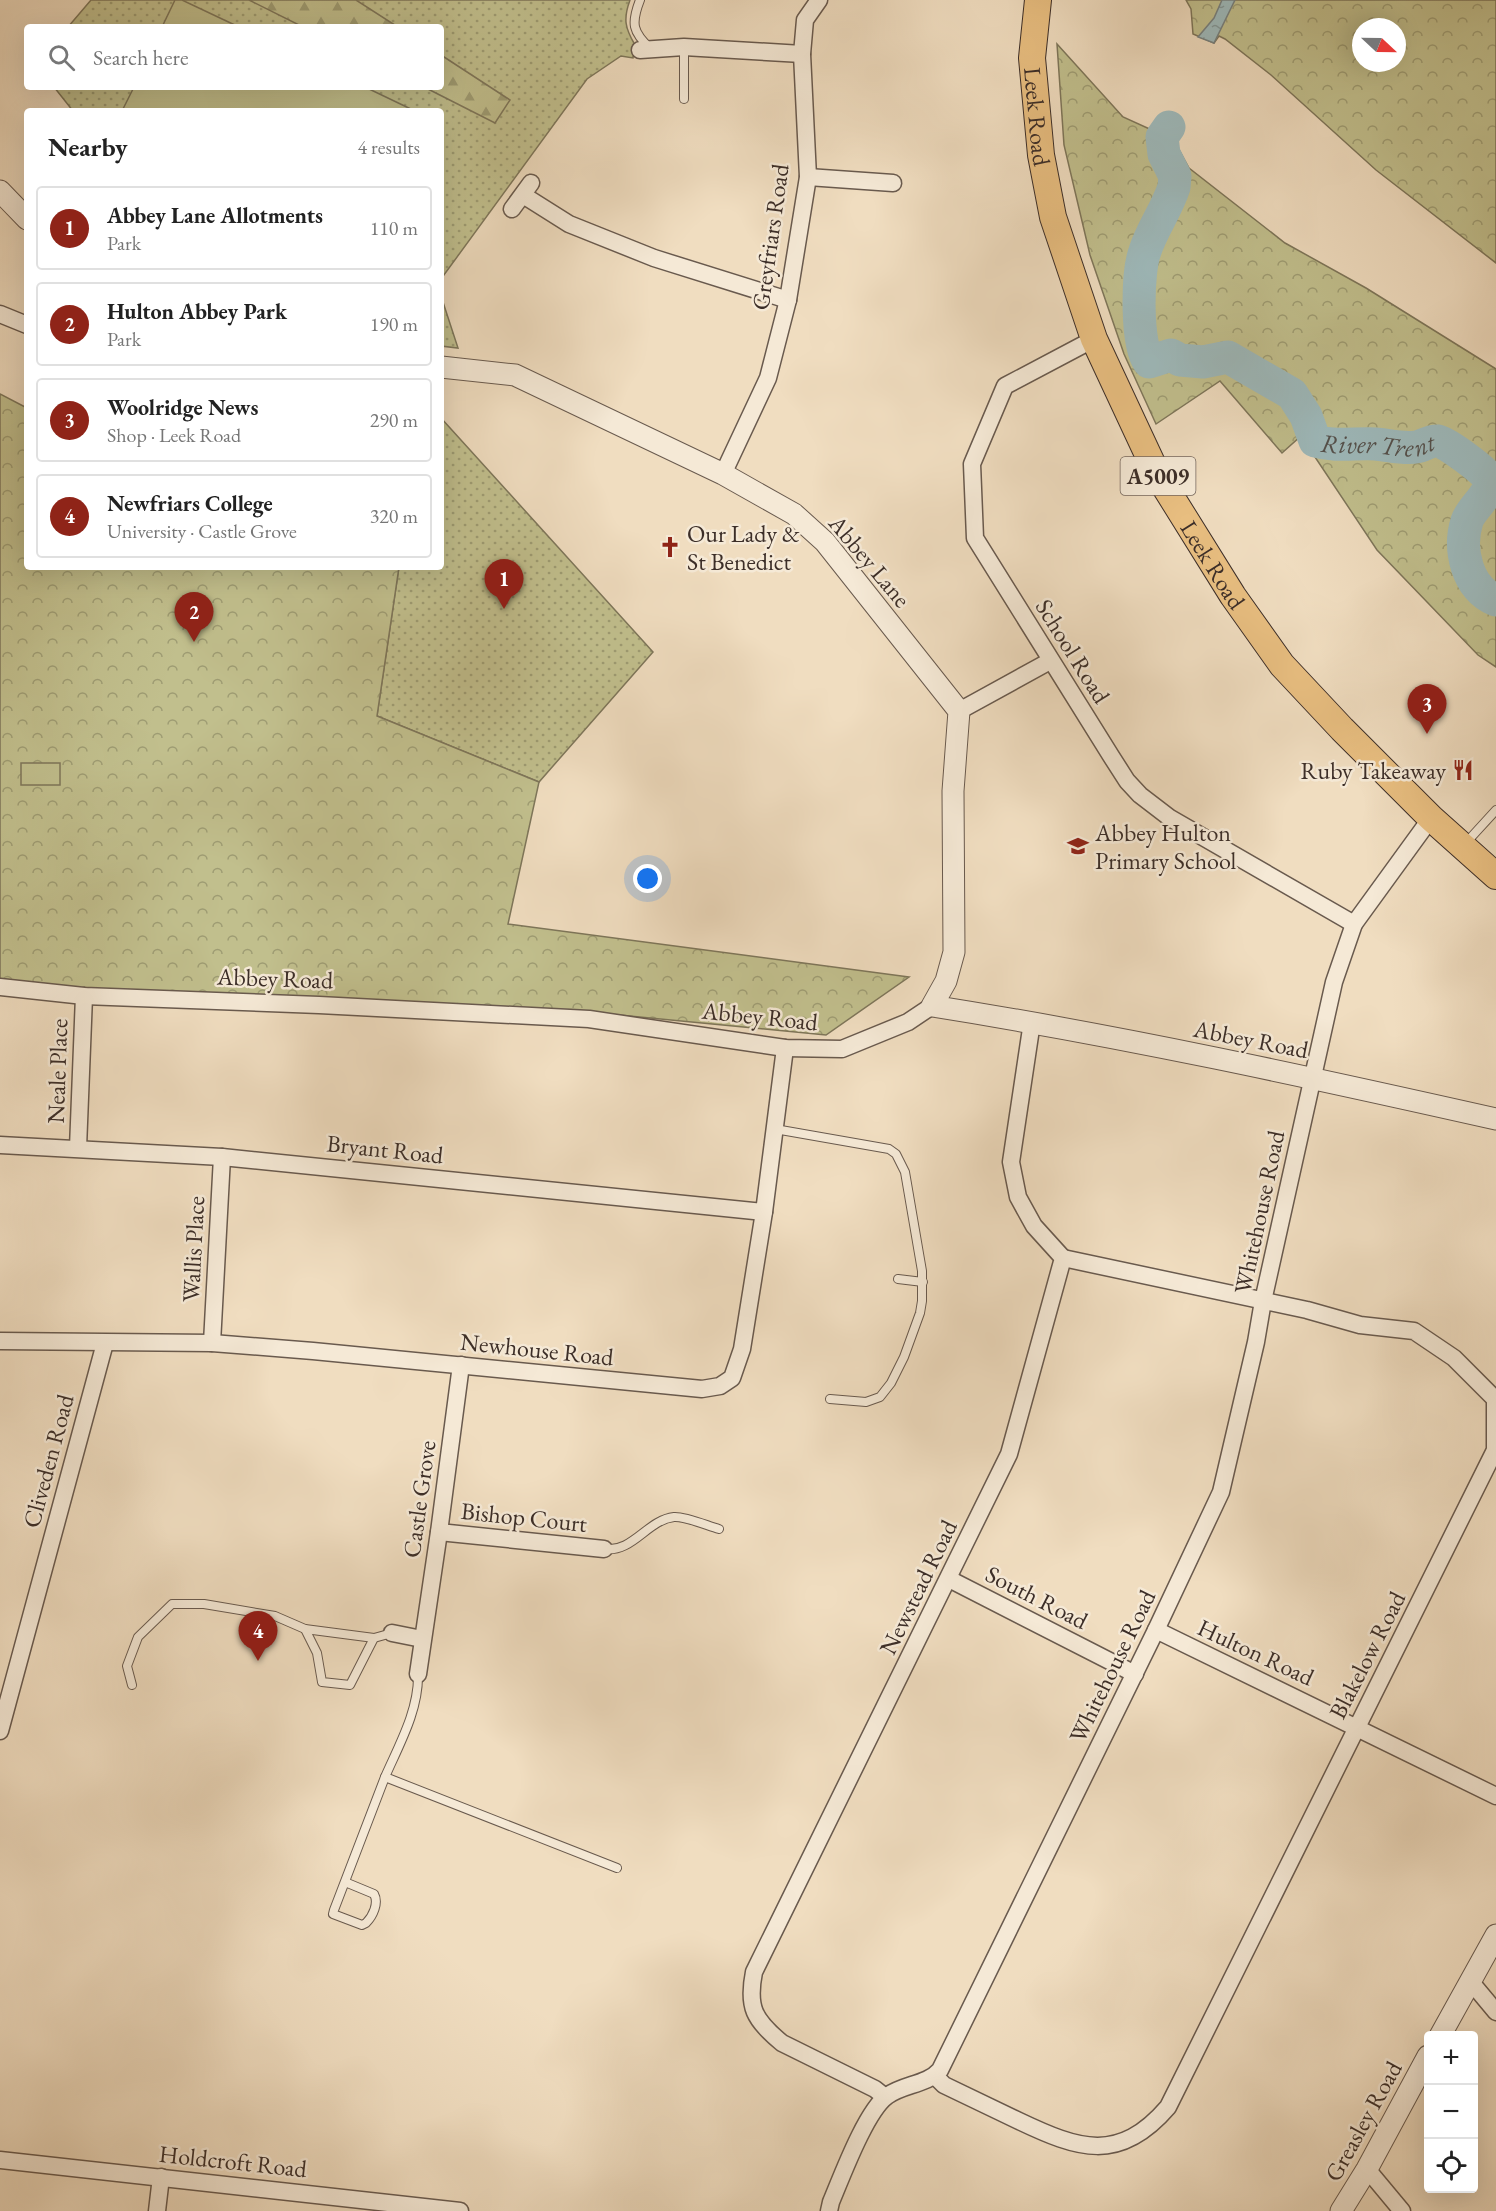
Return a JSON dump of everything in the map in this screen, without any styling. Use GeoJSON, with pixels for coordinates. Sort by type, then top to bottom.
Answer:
{"type":"FeatureCollection","features":[{"type":"Feature","properties":{"kind":"main road","name":"Leek Road"},"geometry":{"type":"LineString","coordinates":[[1038,0],[1032,58],[1041,155],[1053,217],[1094,339],[1157,474],[1233,596],[1282,666],[1431,818],[1496,876]]}},
{"type":"Feature","properties":{"kind":"street","name":"Greyfriars Road"},"geometry":{"type":"LineString","coordinates":[[723,474],[768,378],[788,300],[808,177],[802,54],[805,20],[819,0]]}},
{"type":"Feature","properties":{"kind":"street"},"geometry":{"type":"LineString","coordinates":[[646,50],[684,47],[802,54]]}},
{"type":"Feature","properties":{"kind":"street"},"geometry":{"type":"LineString","coordinates":[[808,177],[892,183]]}},
{"type":"Feature","properties":{"kind":"street"},"geometry":{"type":"LineString","coordinates":[[512,209],[527,189],[569,224],[633,250],[788,300]]}},
{"type":"Feature","properties":{"kind":"street"},"geometry":{"type":"LineString","coordinates":[[0,192],[24,216]]}},
{"type":"Feature","properties":{"kind":"street"},"geometry":{"type":"LineString","coordinates":[[0,314],[24,324]]}},
{"type":"Feature","properties":{"kind":"street","name":"School Road"},"geometry":{"type":"LineString","coordinates":[[1094,339],[1005,386],[972,464],[975,538],[1050,661],[1127,780],[1140,795],[1170,818],[1354,924]]}},
{"type":"Feature","properties":{"kind":"street","name":"Abbey Lane"},"geometry":{"type":"LineString","coordinates":[[444,368],[514,375],[723,474],[794,514],[825,542],[959,711]]}},
{"type":"Feature","properties":{"kind":"street"},"geometry":{"type":"LineString","coordinates":[[932,1006],[946,981],[954,952],[953,791],[959,711],[1050,661]]}},
{"type":"Feature","properties":{"kind":"street"},"geometry":{"type":"LineString","coordinates":[[1313,1077],[1334,981],[1354,924],[1431,818]]}},
{"type":"Feature","properties":{"kind":"street","name":"Abbey Road"},"geometry":{"type":"LineString","coordinates":[[0,987],[84,996],[319,1005],[589,1020],[785,1048],[842,1049],[908,1022],[932,1006],[1032,1022],[1313,1077],[1496,1119]]}},
{"type":"Feature","properties":{"kind":"street","name":"Neale Place"},"geometry":{"type":"LineString","coordinates":[[78,1148],[84,996]]}},
{"type":"Feature","properties":{"kind":"street"},"geometry":{"type":"LineString","coordinates":[[1032,1022],[1011,1162],[1018,1197],[1034,1226],[1063,1258]]}},
{"type":"Feature","properties":{"kind":"street","name":"Newhouse Road"},"geometry":{"type":"LineString","coordinates":[[0,1341],[212,1343],[702,1389],[720,1386],[732,1378],[742,1349],[764,1212],[785,1048]]}},
{"type":"Feature","properties":{"kind":"street","name":"Whitehouse Road"},"geometry":{"type":"LineString","coordinates":[[934,2076],[964,2024],[1221,1492],[1257,1342],[1263,1301],[1313,1077]]}},
{"type":"Feature","properties":{"kind":"street","name":"Bryant Road"},"geometry":{"type":"LineString","coordinates":[[0,1145],[222,1157],[764,1212]]}},
{"type":"Feature","properties":{"kind":"street","name":"Wallis Place"},"geometry":{"type":"LineString","coordinates":[[212,1343],[222,1157]]}},
{"type":"Feature","properties":{"kind":"street","name":"Blakelow Road"},"geometry":{"type":"LineString","coordinates":[[934,2076],[944,2085],[1027,2125],[1058,2139],[1081,2146],[1118,2143],[1140,2134],[1155,2122],[1168,2107],[1495,1450],[1496,1398],[1454,1358],[1414,1331],[1360,1325],[1306,1310],[1063,1258]]}},
{"type":"Feature","properties":{"kind":"street","name":"Newstead Road"},"geometry":{"type":"LineString","coordinates":[[885,2097],[875,2089],[782,2043],[773,2036],[752,2010],[750,1991],[754,1972],[949,1580],[1009,1454],[1063,1258]]}},
{"type":"Feature","properties":{"kind":"street","name":"Cliveden Road"},"geometry":{"type":"LineString","coordinates":[[0,1731],[105,1343]]}},
{"type":"Feature","properties":{"kind":"street","name":"Castle Grove"},"geometry":{"type":"LineString","coordinates":[[418,1674],[461,1365]]}},
{"type":"Feature","properties":{"kind":"street","name":"Bishop Court"},"geometry":{"type":"LineString","coordinates":[[439,1533],[604,1549]]}},
{"type":"Feature","properties":{"kind":"street","name":"South Road"},"geometry":{"type":"LineString","coordinates":[[949,1580],[1135,1674]]}},
{"type":"Feature","properties":{"kind":"street","name":"Hulton Road"},"geometry":{"type":"LineString","coordinates":[[1156,1630],[1496,1796]]}},
{"type":"Feature","properties":{"kind":"street"},"geometry":{"type":"LineString","coordinates":[[392,1633],[423,1638]]}},
{"type":"Feature","properties":{"kind":"street"},"geometry":{"type":"LineString","coordinates":[[1443,2031],[1496,1935]]}},
{"type":"Feature","properties":{"kind":"street"},"geometry":{"type":"LineString","coordinates":[[1471,1982],[1496,2012]]}},
{"type":"Feature","properties":{"kind":"street","name":"Greasley Road"},"geometry":{"type":"LineString","coordinates":[[1341,2211],[1367,2169],[1424,2063]]}},
{"type":"Feature","properties":{"kind":"street"},"geometry":{"type":"LineString","coordinates":[[829,2211],[872,2111],[885,2097],[899,2088],[934,2076]]}},
{"type":"Feature","properties":{"kind":"street","name":"Holdcroft Road"},"geometry":{"type":"LineString","coordinates":[[0,2160],[460,2211]]}},
{"type":"Feature","properties":{"kind":"street"},"geometry":{"type":"LineString","coordinates":[[1367,2169],[1402,2211]]}},
{"type":"Feature","properties":{"kind":"street"},"geometry":{"type":"LineString","coordinates":[[157,2211],[161,2177]]}},
{"type":"Feature","properties":{"kind":"lane"},"geometry":{"type":"LineString","coordinates":[[640,0],[633,17],[637,36],[646,50]]}},
{"type":"Feature","properties":{"kind":"lane"},"geometry":{"type":"LineString","coordinates":[[684,47],[684,99]]}},
{"type":"Feature","properties":{"kind":"lane"},"geometry":{"type":"LineString","coordinates":[[1463,846],[1496,810]]}},
{"type":"Feature","properties":{"kind":"lane"},"geometry":{"type":"LineString","coordinates":[[775,1130],[879,1146],[896,1154],[905,1172],[922,1282],[922,1301],[915,1330],[886,1391],[874,1401],[830,1399]]}},
{"type":"Feature","properties":{"kind":"lane"},"geometry":{"type":"LineString","coordinates":[[898,1280],[922,1282]]}},
{"type":"Feature","properties":{"kind":"lane"},"geometry":{"type":"LineString","coordinates":[[604,1549],[614,1551],[632,1543],[654,1525],[676,1516],[719,1529]]}},
{"type":"Feature","properties":{"kind":"lane"},"geometry":{"type":"LineString","coordinates":[[132,1685],[127,1666],[138,1637],[172,1604],[204,1604],[275,1616],[306,1629],[374,1638],[392,1633]]}},
{"type":"Feature","properties":{"kind":"lane"},"geometry":{"type":"LineString","coordinates":[[306,1629],[317,1653],[322,1682],[350,1685],[374,1638]]}},
{"type":"Feature","properties":{"kind":"lane"},"geometry":{"type":"LineString","coordinates":[[345,1882],[374,1894],[376,1899],[370,1919],[362,1925],[333,1914],[345,1882],[385,1777],[409,1722],[418,1674]]}},
{"type":"Feature","properties":{"kind":"lane"},"geometry":{"type":"LineString","coordinates":[[385,1777],[617,1868]]}},
{"type":"Feature","properties":{"kind":"green space"},"geometry":{"type":"Polygon","coordinates":[[[91,0],[630,0],[626,23],[635,45],[633,58],[621,56],[587,79],[444,275],[444,108],[71,108],[56,90],[444,90],[444,24],[71,24],[91,0]]]}},
{"type":"Feature","properties":{"kind":"green space"},"geometry":{"type":"Polygon","coordinates":[[[175,0],[182,0],[233,24],[163,24],[175,0]]]}},
{"type":"Feature","properties":{"kind":"green space"},"geometry":{"type":"Polygon","coordinates":[[[249,0],[356,0],[393,24],[297,24],[249,0]]]}},
{"type":"Feature","properties":{"kind":"green space"},"geometry":{"type":"Polygon","coordinates":[[[1186,0],[1496,0],[1496,263],[1376,170],[1271,75],[1225,39],[1219,36],[1214,43],[1193,34],[1191,9],[1186,0]]]}},
{"type":"Feature","properties":{"kind":"green space"},"geometry":{"type":"Polygon","coordinates":[[[1057,44],[1123,117],[1154,131],[1160,123],[1179,131],[1177,146],[1189,168],[1285,243],[1366,288],[1496,369],[1496,667],[1478,655],[1377,550],[1301,436],[1282,453],[1220,381],[1156,424],[1124,354],[1090,255],[1064,145],[1057,44]]]}},
{"type":"Feature","properties":{"kind":"green space"},"geometry":{"type":"Polygon","coordinates":[[[444,57],[510,100],[495,123],[430,90],[444,90],[444,57]]]}},
{"type":"Feature","properties":{"kind":"green space"},"geometry":{"type":"Polygon","coordinates":[[[132,90],[371,90],[409,108],[124,108],[132,90]]]}},
{"type":"Feature","properties":{"kind":"green space"},"geometry":{"type":"Polygon","coordinates":[[[444,305],[458,348],[444,346],[444,305]]]}},
{"type":"Feature","properties":{"kind":"green space"},"geometry":{"type":"Polygon","coordinates":[[[0,394],[24,406],[24,570],[399,570],[377,716],[539,782],[508,924],[909,977],[826,1035],[588,1012],[85,989],[0,983],[0,394]]]}},
{"type":"Feature","properties":{"kind":"green space"},"geometry":{"type":"Polygon","coordinates":[[[444,421],[653,652],[539,782],[377,716],[399,570],[444,570],[444,421]]]}},
{"type":"Feature","properties":{"kind":"green space"},"geometry":{"type":"Polygon","coordinates":[[[21,763],[60,763],[60,785],[21,785],[21,763]]]}},
{"type":"Feature","properties":{"kind":"water"},"geometry":{"type":"Polygon","coordinates":[[[1222,0],[1235,0],[1214,43],[1198,37],[1214,18],[1222,0]]]}},
{"type":"Feature","properties":{"kind":"waterway","name":"River Trent"},"geometry":{"type":"LineString","coordinates":[[1169,127],[1162,137],[1164,154],[1175,176],[1174,187],[1148,243],[1140,275],[1140,325],[1149,362],[1171,355],[1180,360],[1203,362],[1228,357],[1292,394],[1306,416],[1315,441],[1330,444],[1375,444],[1406,448],[1438,441],[1456,451],[1489,478],[1490,483],[1486,494],[1467,521],[1464,544],[1467,567],[1472,578],[1486,595],[1496,600]]}},
{"type":"Feature","properties":{"kind":"place","name":"Our Lady & St Benedict"},"geometry":{"type":"Point","coordinates":[670,547]}},
{"type":"Feature","properties":{"kind":"place","name":"Abbey Lane Allotments"},"geometry":{"type":"Point","coordinates":[504,609]}},
{"type":"Feature","properties":{"kind":"place","name":"Hulton Abbey Park"},"geometry":{"type":"Point","coordinates":[194,642]}},
{"type":"Feature","properties":{"kind":"place","name":"Woolridge News"},"geometry":{"type":"Point","coordinates":[1427,734]}},
{"type":"Feature","properties":{"kind":"place","name":"Ruby Takeaway"},"geometry":{"type":"Point","coordinates":[1463,770]}},
{"type":"Feature","properties":{"kind":"place","name":"Abbey Hulton Primary School"},"geometry":{"type":"Point","coordinates":[1078,846]}},
{"type":"Feature","properties":{"kind":"place","name":"Newfriars College"},"geometry":{"type":"Point","coordinates":[258,1661]}}]}
